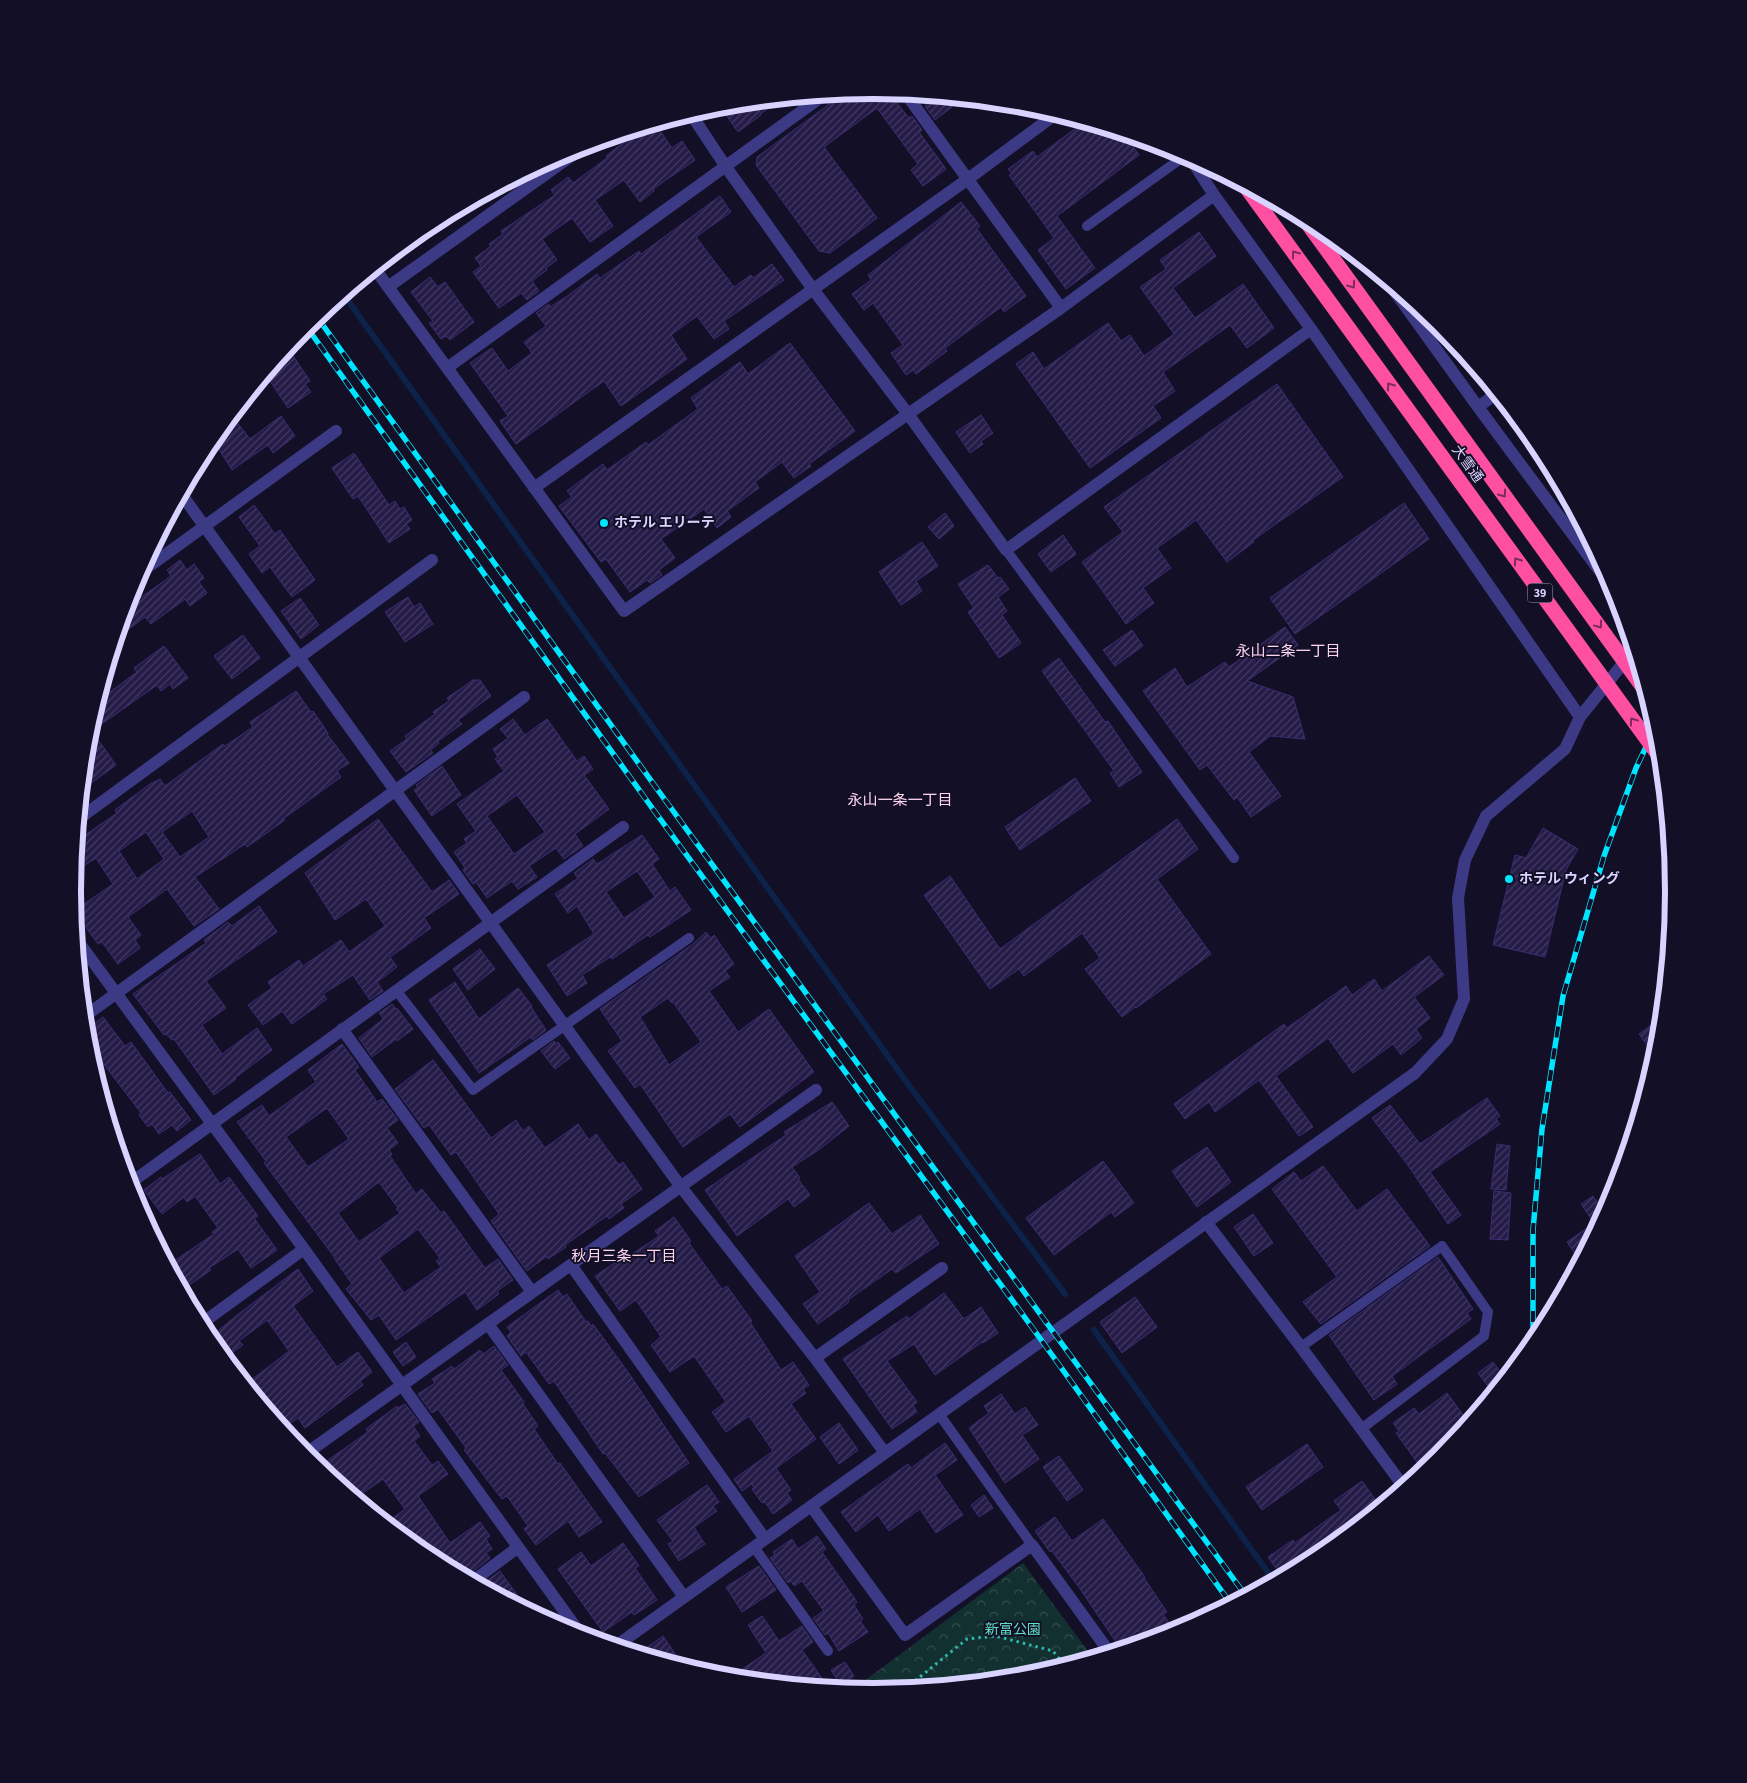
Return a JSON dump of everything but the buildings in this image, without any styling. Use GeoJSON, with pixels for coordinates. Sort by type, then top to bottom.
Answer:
{"type":"FeatureCollection","features":[{"type":"Feature","properties":{"kind":"highway","name":"大雪通"},"geometry":{"type":"LineString","coordinates":[[1252,196],[1653,747]]}},
{"type":"Feature","properties":{"kind":"highway","name":"大雪通"},"geometry":{"type":"LineString","coordinates":[[1315,234],[1636,676]]}},
{"type":"Feature","properties":{"kind":"street"},"geometry":{"type":"LineString","coordinates":[[911,100],[1061,308]]}},
{"type":"Feature","properties":{"kind":"street"},"geometry":{"type":"LineString","coordinates":[[447,368],[815,102]]}},
{"type":"Feature","properties":{"kind":"street"},"geometry":{"type":"LineString","coordinates":[[534,488],[1049,119]]}},
{"type":"Feature","properties":{"kind":"street"},"geometry":{"type":"LineString","coordinates":[[695,120],[812,288],[908,414],[1006,550],[1311,329]]}},
{"type":"Feature","properties":{"kind":"street"},"geometry":{"type":"LineString","coordinates":[[388,287],[558,165]]}},
{"type":"Feature","properties":{"kind":"street"},"geometry":{"type":"LineString","coordinates":[[1196,169],[1311,329],[1580,717]]}},
{"type":"Feature","properties":{"kind":"street"},"geometry":{"type":"LineString","coordinates":[[378,274],[624,611],[1061,308],[1214,195]]}},
{"type":"Feature","properties":{"kind":"street"},"geometry":{"type":"LineString","coordinates":[[1404,303],[1594,563]]}},
{"type":"Feature","properties":{"kind":"street"},"geometry":{"type":"LineString","coordinates":[[1478,407],[1492,397]]}},
{"type":"Feature","properties":{"kind":"street"},"geometry":{"type":"LineString","coordinates":[[153,564],[336,432]]}},
{"type":"Feature","properties":{"kind":"street"},"geometry":{"type":"LineString","coordinates":[[185,499],[681,1187],[815,1358],[885,1453]]}},
{"type":"Feature","properties":{"kind":"street"},"geometry":{"type":"LineString","coordinates":[[85,814],[432,560]]}},
{"type":"Feature","properties":{"kind":"street"},"geometry":{"type":"LineString","coordinates":[[626,1644],[684,1597],[1414,1073],[1447,1039],[1464,999],[1458,898],[1466,860],[1486,816],[1565,748],[1580,717],[1630,656]]}},
{"type":"Feature","properties":{"kind":"street"},"geometry":{"type":"LineString","coordinates":[[91,1012],[524,697]]}},
{"type":"Feature","properties":{"kind":"street"},"geometry":{"type":"LineString","coordinates":[[136,1179],[623,827]]}},
{"type":"Feature","properties":{"kind":"street"},"geometry":{"type":"LineString","coordinates":[[84,949],[304,1249],[573,1624]]}},
{"type":"Feature","properties":{"kind":"street"},"geometry":{"type":"LineString","coordinates":[[342,1029],[532,1292]]}},
{"type":"Feature","properties":{"kind":"street"},"geometry":{"type":"LineString","coordinates":[[311,1449],[816,1090]]}},
{"type":"Feature","properties":{"kind":"street"},"geometry":{"type":"LineString","coordinates":[[1206,1222],[1302,1347],[1401,1483]]}},
{"type":"Feature","properties":{"kind":"street"},"geometry":{"type":"LineString","coordinates":[[207,1320],[304,1249]]}},
{"type":"Feature","properties":{"kind":"street"},"geometry":{"type":"LineString","coordinates":[[571,1265],[760,1543]]}},
{"type":"Feature","properties":{"kind":"street"},"geometry":{"type":"LineString","coordinates":[[815,1358],[942,1268]]}},
{"type":"Feature","properties":{"kind":"street"},"geometry":{"type":"LineString","coordinates":[[488,1324],[684,1597]]}},
{"type":"Feature","properties":{"kind":"street"},"geometry":{"type":"LineString","coordinates":[[811,1506],[905,1635],[1032,1545],[1107,1649]]}},
{"type":"Feature","properties":{"kind":"street"},"geometry":{"type":"LineString","coordinates":[[477,1578],[517,1548]]}},
{"type":"Feature","properties":{"kind":"lane"},"geometry":{"type":"LineString","coordinates":[[1087,226],[1179,161]]}},
{"type":"Feature","properties":{"kind":"lane"},"geometry":{"type":"LineString","coordinates":[[1006,550],[1234,858]]}},
{"type":"Feature","properties":{"kind":"lane"},"geometry":{"type":"LineString","coordinates":[[396,990],[473,1090],[690,938]]}},
{"type":"Feature","properties":{"kind":"lane"},"geometry":{"type":"LineString","coordinates":[[1302,1347],[1442,1246],[1488,1312],[1484,1336],[1361,1429]]}},
{"type":"Feature","properties":{"kind":"lane"},"geometry":{"type":"LineString","coordinates":[[939,1414],[1032,1545]]}},
{"type":"Feature","properties":{"kind":"lane"},"geometry":{"type":"LineString","coordinates":[[760,1543],[828,1651]]}},
{"type":"Feature","properties":{"kind":"path"},"geometry":{"type":"LineString","coordinates":[[913,1682],[967,1639],[996,1636],[1053,1651],[1061,1661]]}},
{"type":"Feature","properties":{"kind":"green space","name":"新富公園"},"geometry":{"type":"Polygon","coordinates":[[[1023,1563],[1090,1654],[1028,1669],[977,1677],[925,1682],[861,1683],[1023,1563]]]}},
{"type":"Feature","properties":{"kind":"waterway"},"geometry":{"type":"LineString","coordinates":[[347,299],[902,1076],[1065,1294]]}},
{"type":"Feature","properties":{"kind":"waterway"},"geometry":{"type":"LineString","coordinates":[[1094,1330],[1271,1577]]}},
{"type":"Feature","properties":{"kind":"railway"},"geometry":{"type":"LineString","coordinates":[[321,323],[660,793],[1243,1592]]}},
{"type":"Feature","properties":{"kind":"railway"},"geometry":{"type":"LineString","coordinates":[[311,333],[650,805],[1042,1341],[1228,1600]]}},
{"type":"Feature","properties":{"kind":"railway"},"geometry":{"type":"LineString","coordinates":[[1533,1330],[1533,1230],[1542,1129],[1563,996],[1604,856],[1636,768],[1651,737]]}},
{"type":"Feature","properties":{"kind":"place","name":"ホテル エリーテ"},"geometry":{"type":"Point","coordinates":[604,523]}},
{"type":"Feature","properties":{"kind":"place","name":"ホテル ウィング"},"geometry":{"type":"Point","coordinates":[1509,879]}},
{"type":"Feature","properties":{"kind":"district","name":"永山二条一丁目"},"geometry":{"type":"Point","coordinates":[1288,651]}},
{"type":"Feature","properties":{"kind":"district","name":"永山一条一丁目"},"geometry":{"type":"Point","coordinates":[900,800]}},
{"type":"Feature","properties":{"kind":"district","name":"秋月三条一丁目"},"geometry":{"type":"Point","coordinates":[624,1256]}}]}
